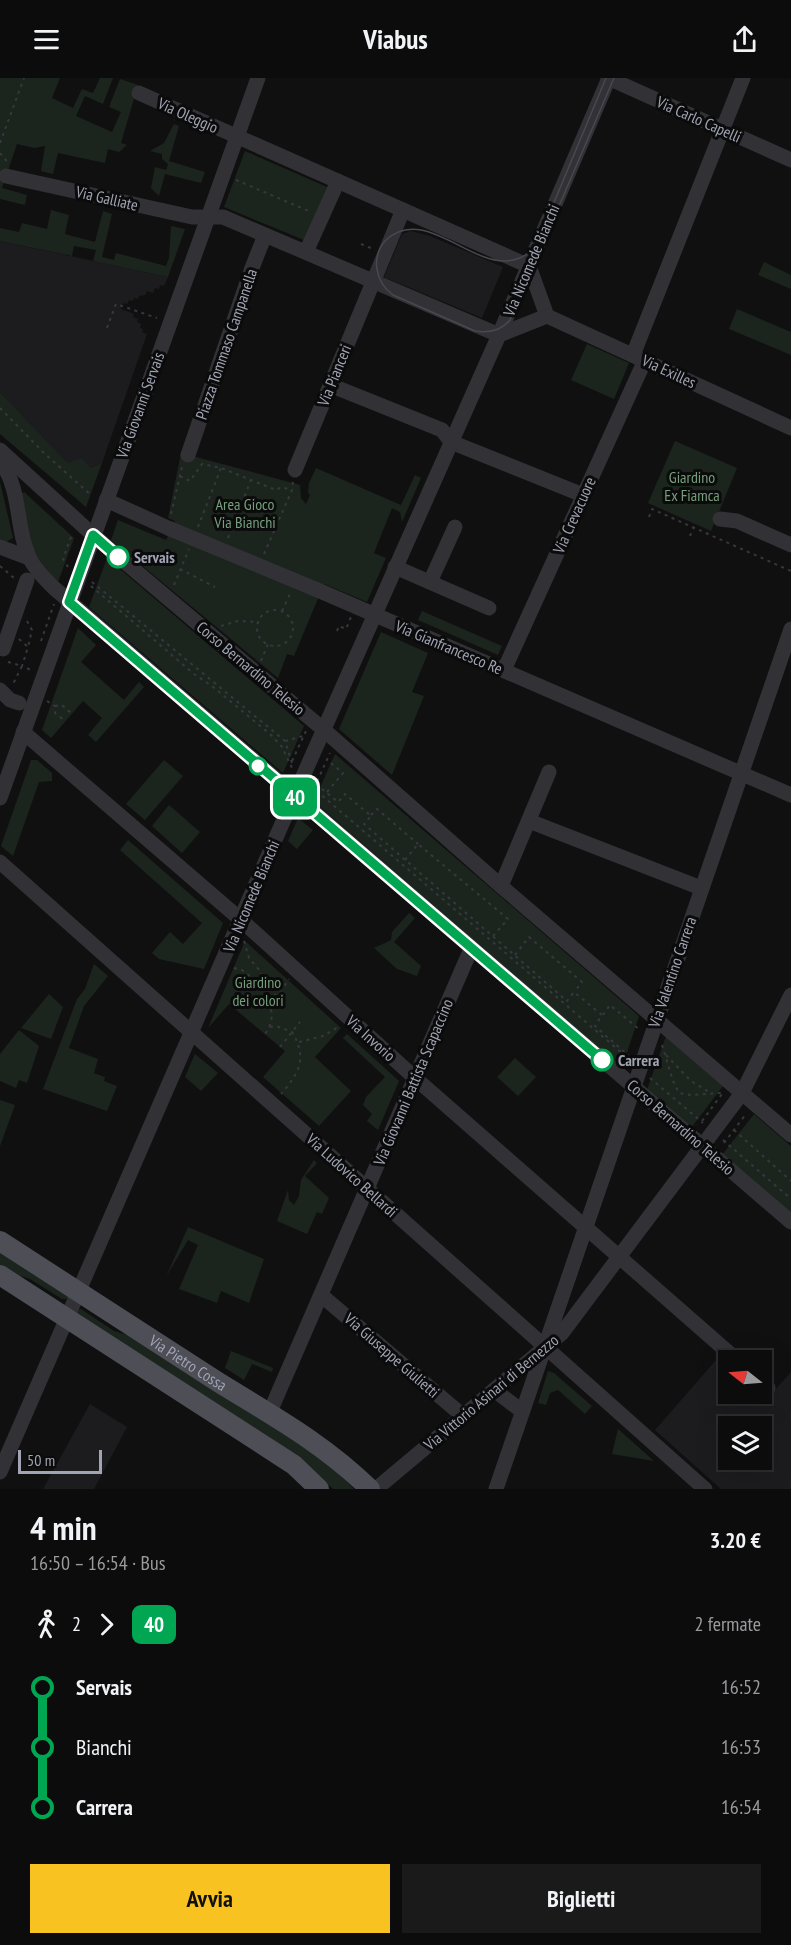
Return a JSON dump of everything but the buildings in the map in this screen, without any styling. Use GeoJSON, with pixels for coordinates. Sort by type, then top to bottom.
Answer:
{"type":"FeatureCollection","features":[{"type":"Feature","properties":{"kind":"main road","name":"Via Pietro Cossa"},"geometry":{"type":"LineString","coordinates":[[0,1241],[323,1447],[370,1489]]}},
{"type":"Feature","properties":{"kind":"main road","name":"Via Pietro Cossa"},"geometry":{"type":"LineString","coordinates":[[0,1275],[277,1454],[319,1489]]}},
{"type":"Feature","properties":{"kind":"street","name":"Via Giovanni Servais"},"geometry":{"type":"LineString","coordinates":[[0,798],[69,602],[85,579],[99,498],[207,218],[258,78]]}},
{"type":"Feature","properties":{"kind":"street","name":"Via Carlo Capelli"},"geometry":{"type":"LineString","coordinates":[[609,78],[791,160]]}},
{"type":"Feature","properties":{"kind":"street","name":"Via Nicomede Bianchi"},"geometry":{"type":"LineString","coordinates":[[67,1318],[219,970],[245,923],[294,796],[311,784],[324,730],[499,335],[609,78]]}},
{"type":"Feature","properties":{"kind":"street","name":"Via Crevacuore"},"geometry":{"type":"LineString","coordinates":[[504,670],[583,495],[639,358],[743,78]]}},
{"type":"Feature","properties":{"kind":"street","name":"Via Oleggio"},"geometry":{"type":"LineString","coordinates":[[139,93],[237,137]]}},
{"type":"Feature","properties":{"kind":"street"},"geometry":{"type":"LineString","coordinates":[[207,218],[223,217],[499,335],[547,316],[529,266],[237,137]]}},
{"type":"Feature","properties":{"kind":"street","name":"Via Galliate"},"geometry":{"type":"LineString","coordinates":[[6,176],[192,217],[207,218]]}},
{"type":"Feature","properties":{"kind":"street"},"geometry":{"type":"LineString","coordinates":[[306,252],[338,181]]}},
{"type":"Feature","properties":{"kind":"street"},"geometry":{"type":"LineString","coordinates":[[373,280],[403,210]]}},
{"type":"Feature","properties":{"kind":"street","name":"Piazza Tommaso Campanella"},"geometry":{"type":"LineString","coordinates":[[188,455],[265,235]]}},
{"type":"Feature","properties":{"kind":"street","name":"Via Pianceri"},"geometry":{"type":"LineString","coordinates":[[295,470],[373,280]]}},
{"type":"Feature","properties":{"kind":"street","name":"Via Exilles"},"geometry":{"type":"LineString","coordinates":[[547,316],[791,428]]}},
{"type":"Feature","properties":{"kind":"street"},"geometry":{"type":"LineString","coordinates":[[330,385],[442,430],[451,442],[583,495]]}},
{"type":"Feature","properties":{"kind":"street","name":"Corso Bernardino Telesio"},"geometry":{"type":"LineString","coordinates":[[0,450],[93,535],[324,730],[501,886],[791,1135]]}},
{"type":"Feature","properties":{"kind":"street","name":"Corso Bernardino Telesio"},"geometry":{"type":"LineString","coordinates":[[0,461],[10,478],[14,491],[29,558],[40,574],[69,602],[791,1222]]}},
{"type":"Feature","properties":{"kind":"street","name":"Via Gianfrancesco Re"},"geometry":{"type":"LineString","coordinates":[[99,498],[791,795]]}},
{"type":"Feature","properties":{"kind":"street"},"geometry":{"type":"LineString","coordinates":[[720,519],[737,521],[791,545]]}},
{"type":"Feature","properties":{"kind":"street"},"geometry":{"type":"LineString","coordinates":[[430,582],[455,527]]}},
{"type":"Feature","properties":{"kind":"street"},"geometry":{"type":"LineString","coordinates":[[0,548],[29,558]]}},
{"type":"Feature","properties":{"kind":"street"},"geometry":{"type":"LineString","coordinates":[[395,567],[489,608]]}},
{"type":"Feature","properties":{"kind":"street"},"geometry":{"type":"LineString","coordinates":[[3,649],[14,618],[23,581]]}},
{"type":"Feature","properties":{"kind":"street","name":"Via Valentino Carrera"},"geometry":{"type":"LineString","coordinates":[[496,1489],[633,1087],[635,1063],[657,1018],[791,629]]}},
{"type":"Feature","properties":{"kind":"street"},"geometry":{"type":"LineString","coordinates":[[4,688],[10,700],[19,702]]}},
{"type":"Feature","properties":{"kind":"street"},"geometry":{"type":"LineString","coordinates":[[23,732],[245,923]]}},
{"type":"Feature","properties":{"kind":"street"},"geometry":{"type":"LineString","coordinates":[[501,886],[549,772]]}},
{"type":"Feature","properties":{"kind":"street"},"geometry":{"type":"LineString","coordinates":[[529,820],[701,888]]}},
{"type":"Feature","properties":{"kind":"street","name":"Via Ludovico Bellardi"},"geometry":{"type":"LineString","coordinates":[[0,862],[705,1489]]}},
{"type":"Feature","properties":{"kind":"street","name":"Via Invorio"},"geometry":{"type":"LineString","coordinates":[[245,923],[415,1078],[585,1227]]}},
{"type":"Feature","properties":{"kind":"street","name":"Via Giovanni Battista Scapaccino"},"geometry":{"type":"LineString","coordinates":[[269,1414],[471,949]]}},
{"type":"Feature","properties":{"kind":"street","name":"Via Vittorio Asinari di Bernezzo"},"geometry":{"type":"LineString","coordinates":[[376,1489],[562,1333],[742,1093],[791,995]]}},
{"type":"Feature","properties":{"kind":"street"},"geometry":{"type":"LineString","coordinates":[[585,1227],[725,1350]]}},
{"type":"Feature","properties":{"kind":"street","name":"Via Giuseppe Giulietti"},"geometry":{"type":"LineString","coordinates":[[321,1295],[463,1416]]}},
{"type":"Feature","properties":{"kind":"street"},"geometry":{"type":"LineString","coordinates":[[0,1472],[67,1318]]}},
{"type":"Feature","properties":{"kind":"street"},"geometry":{"type":"LineString","coordinates":[[494,1390],[522,1411]]}},
{"type":"Feature","properties":{"kind":"path"},"geometry":{"type":"LineString","coordinates":[[0,143],[24,78]]}},
{"type":"Feature","properties":{"kind":"path"},"geometry":{"type":"LineString","coordinates":[[236,180],[322,217]]}},
{"type":"Feature","properties":{"kind":"path"},"geometry":{"type":"LineString","coordinates":[[361,244],[373,249]]}},
{"type":"Feature","properties":{"kind":"path"},"geometry":{"type":"LineString","coordinates":[[107,328],[116,304],[160,318]]}},
{"type":"Feature","properties":{"kind":"path"},"geometry":{"type":"LineString","coordinates":[[0,408],[45,454],[99,498]]}},
{"type":"Feature","properties":{"kind":"path"},"geometry":{"type":"LineString","coordinates":[[168,528],[184,458],[188,455]]}},
{"type":"Feature","properties":{"kind":"path"},"geometry":{"type":"LineString","coordinates":[[180,476],[190,481],[202,464],[221,468],[276,490],[281,487],[292,490]]}},
{"type":"Feature","properties":{"kind":"path"},"geometry":{"type":"LineString","coordinates":[[259,566],[292,490],[295,470]]}},
{"type":"Feature","properties":{"kind":"path"},"geometry":{"type":"LineString","coordinates":[[222,550],[251,480]]}},
{"type":"Feature","properties":{"kind":"path"},"geometry":{"type":"LineString","coordinates":[[649,517],[652,509],[791,571]]}},
{"type":"Feature","properties":{"kind":"path"},"geometry":{"type":"LineString","coordinates":[[77,521],[63,559],[65,564],[285,741],[291,764]]}},
{"type":"Feature","properties":{"kind":"path"},"geometry":{"type":"LineString","coordinates":[[690,536],[694,527]]}},
{"type":"Feature","properties":{"kind":"path"},"geometry":{"type":"LineString","coordinates":[[0,566],[23,581]]}},
{"type":"Feature","properties":{"kind":"path"},"geometry":{"type":"LineString","coordinates":[[180,569],[215,587]]}},
{"type":"Feature","properties":{"kind":"path"},"geometry":{"type":"LineString","coordinates":[[85,579],[194,674],[272,735],[291,764],[311,784],[791,1199]]}},
{"type":"Feature","properties":{"kind":"path"},"geometry":{"type":"LineString","coordinates":[[282,611],[295,581]]}},
{"type":"Feature","properties":{"kind":"path"},"geometry":{"type":"LineString","coordinates":[[271,610],[282,611],[288,615],[293,625],[291,637],[282,645],[268,644],[258,633],[259,622],[271,610]]}},
{"type":"Feature","properties":{"kind":"path"},"geometry":{"type":"LineString","coordinates":[[241,620],[243,616]]}},
{"type":"Feature","properties":{"kind":"path"},"geometry":{"type":"LineString","coordinates":[[337,631],[339,626],[346,629],[351,617]]}},
{"type":"Feature","properties":{"kind":"path"},"geometry":{"type":"LineString","coordinates":[[4,688],[15,682],[32,630],[31,625],[24,620],[14,618]]}},
{"type":"Feature","properties":{"kind":"path"},"geometry":{"type":"LineString","coordinates":[[221,626],[241,620],[259,622]]}},
{"type":"Feature","properties":{"kind":"path"},"geometry":{"type":"LineString","coordinates":[[3,649],[16,639],[22,640],[28,646]]}},
{"type":"Feature","properties":{"kind":"path"},"geometry":{"type":"LineString","coordinates":[[259,665],[268,644]]}},
{"type":"Feature","properties":{"kind":"path"},"geometry":{"type":"LineString","coordinates":[[12,663],[31,670]]}},
{"type":"Feature","properties":{"kind":"path"},"geometry":{"type":"LineString","coordinates":[[36,697],[55,706],[62,705],[72,714]]}},
{"type":"Feature","properties":{"kind":"path"},"geometry":{"type":"LineString","coordinates":[[55,706],[55,713],[65,721]]}},
{"type":"Feature","properties":{"kind":"path"},"geometry":{"type":"LineString","coordinates":[[286,775],[306,730]]}},
{"type":"Feature","properties":{"kind":"path"},"geometry":{"type":"LineString","coordinates":[[285,741],[303,736]]}},
{"type":"Feature","properties":{"kind":"path"},"geometry":{"type":"LineString","coordinates":[[310,797],[311,784],[331,751]]}},
{"type":"Feature","properties":{"kind":"path"},"geometry":{"type":"LineString","coordinates":[[327,760],[343,772],[327,792]]}},
{"type":"Feature","properties":{"kind":"path"},"geometry":{"type":"LineString","coordinates":[[311,784],[327,792],[338,802],[345,794],[371,816]]}},
{"type":"Feature","properties":{"kind":"path"},"geometry":{"type":"LineString","coordinates":[[493,936],[507,919],[376,808],[364,824],[567,1001],[582,982],[529,937],[515,955]]}},
{"type":"Feature","properties":{"kind":"path"},"geometry":{"type":"LineString","coordinates":[[405,860],[418,844]]}},
{"type":"Feature","properties":{"kind":"path"},"geometry":{"type":"LineString","coordinates":[[245,923],[244,939],[249,958],[261,972],[272,1018],[270,1027],[264,1034]]}},
{"type":"Feature","properties":{"kind":"path"},"geometry":{"type":"LineString","coordinates":[[219,970],[234,968],[242,970],[264,987]]}},
{"type":"Feature","properties":{"kind":"path"},"geometry":{"type":"LineString","coordinates":[[269,1002],[277,991],[285,987],[297,970]]}},
{"type":"Feature","properties":{"kind":"path"},"geometry":{"type":"LineString","coordinates":[[574,992],[602,1015]]}},
{"type":"Feature","properties":{"kind":"path"},"geometry":{"type":"LineString","coordinates":[[635,1063],[595,1026],[610,1005],[640,1030]]}},
{"type":"Feature","properties":{"kind":"path"},"geometry":{"type":"LineString","coordinates":[[298,1042],[323,1036],[350,1019]]}},
{"type":"Feature","properties":{"kind":"path"},"geometry":{"type":"LineString","coordinates":[[280,1047],[300,1022]]}},
{"type":"Feature","properties":{"kind":"path"},"geometry":{"type":"LineString","coordinates":[[270,1027],[276,1026],[292,1032],[298,1042],[301,1063],[297,1073],[272,1104]]}},
{"type":"Feature","properties":{"kind":"path"},"geometry":{"type":"LineString","coordinates":[[661,1043],[673,1081],[682,1095],[723,1092],[713,1132],[718,1150]]}},
{"type":"Feature","properties":{"kind":"path"},"geometry":{"type":"LineString","coordinates":[[664,1054],[691,1082],[711,1094]]}},
{"type":"Feature","properties":{"kind":"path"},"geometry":{"type":"LineString","coordinates":[[713,1132],[734,1130],[749,1111]]}},
{"type":"Feature","properties":{"kind":"path"},"geometry":{"type":"LineString","coordinates":[[734,1130],[791,1181]]}},
{"type":"Feature","properties":{"kind":"shaded area"},"geometry":{"type":"Polygon","coordinates":[[[411,231],[430,236],[503,267],[482,318],[384,277],[402,234],[411,231]]]}},
{"type":"Feature","properties":{"kind":"shaded area"},"geometry":{"type":"Polygon","coordinates":[[[0,241],[168,277],[164,286],[160,285],[159,289],[155,288],[153,293],[147,291],[138,299],[129,300],[127,304],[123,303],[121,309],[134,314],[133,317],[141,324],[142,332],[147,334],[102,463],[90,468],[68,463],[0,392],[0,241]]]}},
{"type":"Feature","properties":{"kind":"shaded area"},"geometry":{"type":"Polygon","coordinates":[[[717,1359],[718,1404],[772,1404],[772,1393],[791,1372],[791,1489],[721,1489],[655,1430],[717,1359]]]}},
{"type":"Feature","properties":{"kind":"shaded area"},"geometry":{"type":"Polygon","coordinates":[[[90,1404],[127,1427],[94,1489],[43,1489],[90,1404]]]}},
{"type":"Feature","properties":{"kind":"green space"},"geometry":{"type":"Polygon","coordinates":[[[0,78],[60,78],[52,98],[73,108],[82,89],[93,93],[100,78],[113,78],[103,104],[85,96],[76,116],[112,132],[121,112],[109,107],[120,79],[138,85],[121,143],[127,145],[119,152],[108,149],[105,163],[58,153],[53,174],[41,171],[45,146],[34,148],[17,144],[2,188],[27,195],[25,205],[0,199],[0,78]]]}},
{"type":"Feature","properties":{"kind":"green space"},"geometry":{"type":"Polygon","coordinates":[[[174,124],[179,126],[169,161],[205,172],[201,183],[165,174],[159,196],[151,188],[155,167],[166,170],[168,164],[162,159],[162,154],[150,151],[164,143],[174,124]]]}},
{"type":"Feature","properties":{"kind":"green space"},"geometry":{"type":"Polygon","coordinates":[[[245,151],[327,187],[304,240],[224,207],[245,151]]]}},
{"type":"Feature","properties":{"kind":"green space"},"geometry":{"type":"Polygon","coordinates":[[[51,210],[69,215],[65,234],[95,242],[103,211],[112,214],[102,257],[114,260],[116,253],[166,266],[169,258],[171,226],[185,229],[168,277],[93,261],[96,250],[74,246],[72,256],[0,241],[0,228],[19,232],[22,223],[47,229],[51,210]]]}},
{"type":"Feature","properties":{"kind":"green space"},"geometry":{"type":"Polygon","coordinates":[[[764,262],[791,275],[791,289],[758,275],[764,262]]]}},
{"type":"Feature","properties":{"kind":"green space"},"geometry":{"type":"Polygon","coordinates":[[[737,309],[791,332],[791,355],[729,329],[737,309]]]}},
{"type":"Feature","properties":{"kind":"green space"},"geometry":{"type":"Polygon","coordinates":[[[587,344],[629,363],[614,399],[571,380],[587,344]]]}},
{"type":"Feature","properties":{"kind":"green space"},"geometry":{"type":"Polygon","coordinates":[[[0,392],[68,463],[81,458],[90,468],[102,463],[86,507],[0,434],[0,392]]]}},
{"type":"Feature","properties":{"kind":"green space","name":"Giardino Ex Fiamca"},"geometry":{"type":"Polygon","coordinates":[[[675,441],[737,468],[711,531],[648,503],[675,441]]]}},
{"type":"Feature","properties":{"kind":"green space","name":"Area Gioco Via Bianchi"},"geometry":{"type":"Polygon","coordinates":[[[181,453],[300,485],[301,498],[306,504],[310,495],[308,493],[309,483],[316,468],[401,505],[415,475],[421,478],[402,522],[400,512],[392,508],[374,553],[386,558],[367,602],[324,584],[294,656],[287,654],[278,678],[111,540],[118,520],[166,540],[175,521],[168,518],[181,453]]]}},
{"type":"Feature","properties":{"kind":"green space"},"geometry":{"type":"Polygon","coordinates":[[[0,482],[13,538],[6,542],[0,541],[0,482]]]}},
{"type":"Feature","properties":{"kind":"green space"},"geometry":{"type":"Polygon","coordinates":[[[24,492],[74,538],[58,582],[44,571],[34,553],[21,494],[24,492]]]}},
{"type":"Feature","properties":{"kind":"green space"},"geometry":{"type":"Polygon","coordinates":[[[107,558],[304,726],[283,773],[89,607],[107,558]]]}},
{"type":"Feature","properties":{"kind":"green space"},"geometry":{"type":"Polygon","coordinates":[[[422,611],[502,646],[498,655],[418,620],[422,611]]]}},
{"type":"Feature","properties":{"kind":"green space"},"geometry":{"type":"Polygon","coordinates":[[[78,628],[96,645],[81,662],[124,700],[139,682],[144,687],[96,742],[88,735],[102,718],[83,701],[51,738],[42,730],[78,628]]]}},
{"type":"Feature","properties":{"kind":"green space"},"geometry":{"type":"Polygon","coordinates":[[[381,632],[428,653],[412,692],[424,696],[392,775],[339,729],[381,632]]]}},
{"type":"Feature","properties":{"kind":"green space"},"geometry":{"type":"Polygon","coordinates":[[[335,754],[639,1016],[622,1068],[314,801],[335,754]]]}},
{"type":"Feature","properties":{"kind":"green space"},"geometry":{"type":"Polygon","coordinates":[[[31,760],[37,760],[52,773],[52,781],[39,782],[13,856],[1,846],[31,760]]]}},
{"type":"Feature","properties":{"kind":"green space"},"geometry":{"type":"Polygon","coordinates":[[[164,760],[183,776],[145,820],[126,804],[164,760]]]}},
{"type":"Feature","properties":{"kind":"green space"},"geometry":{"type":"Polygon","coordinates":[[[169,805],[200,832],[182,853],[152,826],[169,805]]]}},
{"type":"Feature","properties":{"kind":"green space"},"geometry":{"type":"Polygon","coordinates":[[[298,818],[313,830],[297,849],[288,841],[298,818]]]}},
{"type":"Feature","properties":{"kind":"green space"},"geometry":{"type":"Polygon","coordinates":[[[128,840],[223,923],[204,969],[159,959],[152,953],[170,932],[183,944],[202,923],[120,850],[128,840]]]}},
{"type":"Feature","properties":{"kind":"green space"},"geometry":{"type":"Polygon","coordinates":[[[409,913],[415,918],[394,942],[421,966],[417,976],[397,969],[374,948],[391,940],[392,932],[409,913]]]}},
{"type":"Feature","properties":{"kind":"green space","name":"Giardino dei colori"},"geometry":{"type":"Polygon","coordinates":[[[245,941],[341,1028],[315,1057],[351,1091],[319,1126],[263,1077],[285,1051],[229,1004],[208,1028],[245,941]]]}},
{"type":"Feature","properties":{"kind":"green space"},"geometry":{"type":"Polygon","coordinates":[[[94,964],[108,976],[84,1006],[69,1048],[98,1059],[94,1073],[105,1077],[104,1081],[117,1086],[107,1111],[43,1089],[77,999],[85,989],[94,964]]]}},
{"type":"Feature","properties":{"kind":"green space"},"geometry":{"type":"Polygon","coordinates":[[[49,994],[63,1007],[51,1039],[21,1028],[49,994]]]}},
{"type":"Feature","properties":{"kind":"green space"},"geometry":{"type":"Polygon","coordinates":[[[19,1030],[39,1046],[27,1083],[19,1080],[16,1088],[0,1081],[0,1054],[19,1030]]]}},
{"type":"Feature","properties":{"kind":"green space"},"geometry":{"type":"Polygon","coordinates":[[[347,1034],[399,1081],[378,1130],[367,1121],[372,1114],[363,1105],[366,1097],[385,1077],[343,1038],[347,1034]]]}},
{"type":"Feature","properties":{"kind":"green space"},"geometry":{"type":"Polygon","coordinates":[[[666,1036],[723,1086],[691,1128],[647,1090],[666,1036]]]}},
{"type":"Feature","properties":{"kind":"green space"},"geometry":{"type":"Polygon","coordinates":[[[195,1054],[218,1073],[201,1091],[185,1077],[195,1054]]]}},
{"type":"Feature","properties":{"kind":"green space"},"geometry":{"type":"Polygon","coordinates":[[[515,1058],[536,1077],[518,1096],[497,1077],[515,1058]]]}},
{"type":"Feature","properties":{"kind":"green space"},"geometry":{"type":"Polygon","coordinates":[[[0,1100],[15,1105],[0,1146],[0,1100]]]}},
{"type":"Feature","properties":{"kind":"green space"},"geometry":{"type":"Polygon","coordinates":[[[754,1114],[791,1146],[791,1214],[722,1155],[754,1114]]]}},
{"type":"Feature","properties":{"kind":"green space"},"geometry":{"type":"Polygon","coordinates":[[[314,1160],[317,1163],[305,1176],[329,1198],[322,1214],[317,1212],[307,1234],[277,1221],[288,1190],[289,1200],[294,1205],[299,1196],[301,1180],[314,1160]]]}},
{"type":"Feature","properties":{"kind":"green space"},"geometry":{"type":"Polygon","coordinates":[[[188,1227],[264,1259],[249,1303],[221,1291],[217,1303],[179,1289],[198,1245],[188,1240],[166,1277],[188,1227]]]}},
{"type":"Feature","properties":{"kind":"green space"},"geometry":{"type":"Polygon","coordinates":[[[0,1251],[69,1296],[67,1299],[62,1299],[30,1279],[11,1273],[0,1265],[0,1251]]]}},
{"type":"Feature","properties":{"kind":"green space"},"geometry":{"type":"Polygon","coordinates":[[[77,1309],[81,1309],[114,1331],[131,1336],[309,1448],[354,1489],[333,1489],[293,1454],[74,1314],[77,1309]]]}},
{"type":"Feature","properties":{"kind":"green space"},"geometry":{"type":"Polygon","coordinates":[[[231,1351],[273,1368],[272,1372],[252,1364],[244,1380],[225,1368],[231,1351]]]}},
{"type":"Feature","properties":{"kind":"green space"},"geometry":{"type":"Polygon","coordinates":[[[548,1371],[554,1373],[592,1406],[585,1414],[558,1390],[550,1393],[546,1405],[538,1403],[548,1371]]]}},
{"type":"Feature","properties":{"kind":"green space"},"geometry":{"type":"Polygon","coordinates":[[[618,1429],[654,1461],[612,1454],[618,1429]]]}},
{"type":"Feature","properties":{"kind":"tram line"},"geometry":{"type":"LineString","coordinates":[[606,78],[540,236],[531,250],[523,257],[512,260],[491,259],[430,232],[415,229],[400,231],[386,240],[377,257],[378,273],[387,290],[393,295],[475,331],[485,332],[503,327],[510,320],[614,78]]}},
{"type":"Feature","properties":{"kind":"bus line","name":"40"},"geometry":{"type":"LineString","coordinates":[[118,557],[93,535],[69,602],[602,1060]]}},
{"type":"Feature","properties":{"kind":"place","name":"Servais"},"geometry":{"type":"Point","coordinates":[118,557]}},
{"type":"Feature","properties":{"kind":"place","name":"Carrera"},"geometry":{"type":"Point","coordinates":[602,1060]}}]}
